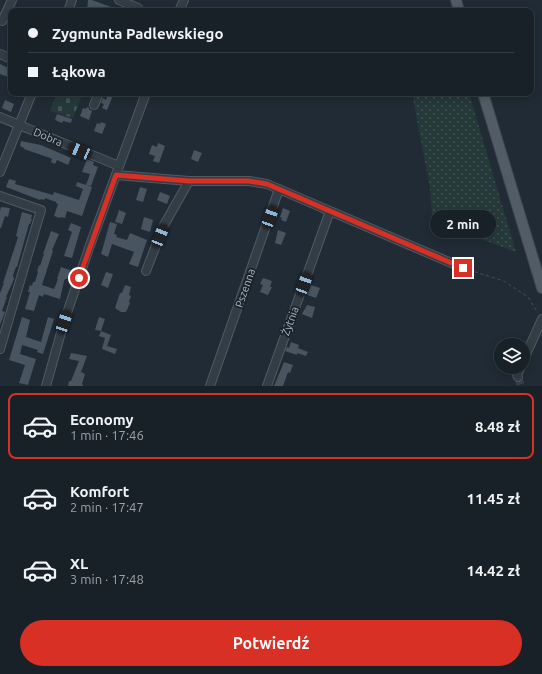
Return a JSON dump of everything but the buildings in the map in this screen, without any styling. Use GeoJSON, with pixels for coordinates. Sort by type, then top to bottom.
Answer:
{"type":"FeatureCollection","features":[{"type":"Feature","properties":{"kind":"main road"},"geometry":{"type":"LineString","coordinates":[[484,96],[542,288]]}},
{"type":"Feature","properties":{"kind":"street"},"geometry":{"type":"LineString","coordinates":[[119,0],[135,8]]}},
{"type":"Feature","properties":{"kind":"street"},"geometry":{"type":"LineString","coordinates":[[2,21],[8,8]]}},
{"type":"Feature","properties":{"kind":"street"},"geometry":{"type":"LineString","coordinates":[[0,172],[31,96]]}},
{"type":"Feature","properties":{"kind":"street"},"geometry":{"type":"LineString","coordinates":[[94,105],[98,96]]}},
{"type":"Feature","properties":{"kind":"street"},"geometry":{"type":"LineString","coordinates":[[46,386],[64,322],[89,248],[145,96]]}},
{"type":"Feature","properties":{"kind":"street","name":"Dobra"},"geometry":{"type":"LineString","coordinates":[[0,117],[118,170],[189,181],[249,181],[267,184],[463,268]]}},
{"type":"Feature","properties":{"kind":"street"},"geometry":{"type":"LineString","coordinates":[[146,271],[164,225],[189,181]]}},
{"type":"Feature","properties":{"kind":"street","name":"Pszenna"},"geometry":{"type":"LineString","coordinates":[[210,386],[279,189]]}},
{"type":"Feature","properties":{"kind":"street"},"geometry":{"type":"LineString","coordinates":[[0,196],[41,210],[0,350]]}},
{"type":"Feature","properties":{"kind":"street","name":"Żytnia"},"geometry":{"type":"LineString","coordinates":[[267,386],[330,211]]}},
{"type":"Feature","properties":{"kind":"street"},"geometry":{"type":"LineString","coordinates":[[530,346],[542,320]]}},
{"type":"Feature","properties":{"kind":"path"},"geometry":{"type":"LineString","coordinates":[[463,268],[504,281],[528,297],[542,320]]}},
{"type":"Feature","properties":{"kind":"green space"},"geometry":{"type":"Polygon","coordinates":[[[56,96],[82,96],[73,118],[50,111],[56,96]]]}},
{"type":"Feature","properties":{"kind":"green space"},"geometry":{"type":"Polygon","coordinates":[[[413,96],[470,96],[516,252],[438,223],[432,215],[430,188],[413,96]]]}},
{"type":"Feature","properties":{"kind":"tunnel"},"geometry":{"type":"LineString","coordinates":[[518,377],[521,386]]}},
{"type":"Feature","properties":{"kind":"route"},"geometry":{"type":"LineString","coordinates":[[79,278],[116,175],[189,181],[249,181],[267,184],[463,268]]}}]}
